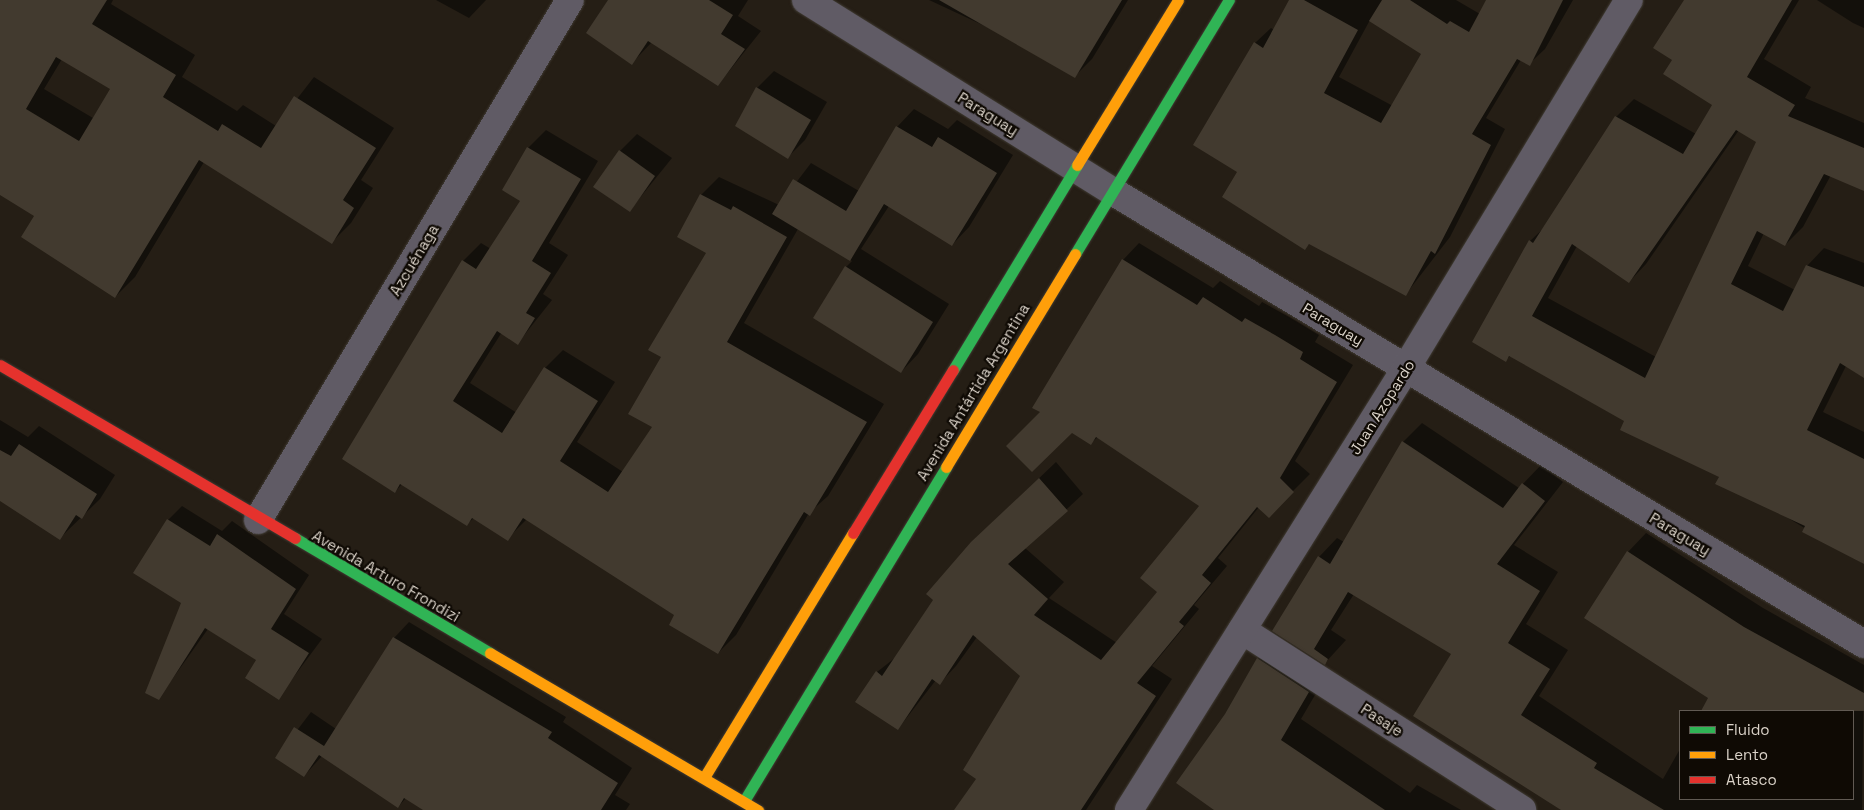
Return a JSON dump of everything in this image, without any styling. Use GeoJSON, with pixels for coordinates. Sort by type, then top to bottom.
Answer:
{"type":"FeatureCollection","features":[{"type":"Feature","properties":{"kind":"main road","name":"Avenida Antártida Argentina"},"geometry":{"type":"LineString","coordinates":[[705,776],[1178,0]]}},
{"type":"Feature","properties":{"kind":"main road","name":"Avenida Antártida Argentina"},"geometry":{"type":"LineString","coordinates":[[744,801],[1229,0]]}},
{"type":"Feature","properties":{"kind":"main road","name":"Avenida Arturo Frondizi"},"geometry":{"type":"LineString","coordinates":[[0,365],[258,520],[705,776],[758,810]]}},
{"type":"Feature","properties":{"kind":"street","name":"Azcuénaga"},"geometry":{"type":"LineString","coordinates":[[258,520],[570,0]]}},
{"type":"Feature","properties":{"kind":"street","name":"Paraguay"},"geometry":{"type":"LineString","coordinates":[[806,0],[1112,191],[1864,644]]}},
{"type":"Feature","properties":{"kind":"street","name":"Juan Azopardo"},"geometry":{"type":"LineString","coordinates":[[1129,810],[1406,368],[1629,0]]}},
{"type":"Feature","properties":{"kind":"street","name":"Pasaje"},"geometry":{"type":"LineString","coordinates":[[1242,630],[1522,810]]}},
{"type":"Feature","properties":{"kind":"building"},"geometry":{"type":"Polygon","coordinates":[[[0,0],[107,0],[92,24],[176,75],[163,97],[218,131],[222,124],[261,148],[294,96],[376,148],[343,200],[354,208],[332,244],[199,160],[115,298],[21,237],[34,216],[0,195],[0,0]],[[56,57],[26,109],[79,141],[110,89],[56,57]]]}},
{"type":"Feature","properties":{"kind":"building"},"geometry":{"type":"Polygon","coordinates":[[[608,0],[709,0],[733,15],[721,34],[745,49],[718,86],[648,41],[632,65],[586,33],[608,0]]]}},
{"type":"Feature","properties":{"kind":"building"},"geometry":{"type":"Polygon","coordinates":[[[939,0],[1122,0],[1075,78],[939,0]]]}},
{"type":"Feature","properties":{"kind":"building"},"geometry":{"type":"Polygon","coordinates":[[[1289,0],[1304,0],[1358,30],[1324,93],[1381,123],[1421,54],[1369,21],[1382,0],[1410,0],[1447,24],[1450,21],[1469,32],[1486,0],[1563,0],[1530,66],[1517,59],[1472,134],[1491,145],[1435,254],[1431,251],[1406,296],[1309,244],[1305,250],[1222,197],[1237,172],[1193,145],[1254,42],[1263,48],[1289,0]]]}},
{"type":"Feature","properties":{"kind":"building"},"geometry":{"type":"Polygon","coordinates":[[[1684,0],[1792,0],[1747,77],[1795,105],[1788,116],[1864,148],[1864,191],[1824,174],[1785,246],[1757,231],[1731,284],[1783,311],[1806,265],[1864,287],[1864,378],[1840,363],[1807,430],[1864,459],[1864,564],[1802,532],[1805,526],[1715,484],[1719,477],[1620,430],[1624,421],[1509,356],[1506,362],[1472,342],[1529,240],[1533,243],[1615,116],[1683,154],[1712,105],[1663,74],[1672,60],[1653,48],[1684,0]],[[1736,130],[1629,283],[1572,244],[1532,316],[1645,378],[1756,142],[1736,130]]]}},
{"type":"Feature","properties":{"kind":"building"},"geometry":{"type":"Polygon","coordinates":[[[756,87],[811,120],[788,159],[735,126],[756,87]]]}},
{"type":"Feature","properties":{"kind":"building"},"geometry":{"type":"Polygon","coordinates":[[[896,126],[932,147],[938,137],[997,173],[952,246],[884,204],[850,261],[772,214],[793,179],[846,211],[896,126]]]}},
{"type":"Feature","properties":{"kind":"building"},"geometry":{"type":"Polygon","coordinates":[[[527,147],[581,179],[532,261],[551,273],[526,313],[535,318],[518,345],[497,331],[453,401],[502,433],[544,367],[598,401],[560,461],[608,492],[652,427],[628,414],[661,357],[648,350],[706,253],[677,237],[700,194],[731,210],[733,206],[787,237],[727,342],[867,422],[810,516],[804,512],[718,654],[669,625],[674,615],[523,518],[508,541],[472,518],[467,526],[400,484],[395,493],[342,459],[462,260],[476,269],[520,201],[502,190],[527,147]]]}},
{"type":"Feature","properties":{"kind":"building"},"geometry":{"type":"Polygon","coordinates":[[[619,150],[655,176],[630,212],[593,187],[619,150]]]}},
{"type":"Feature","properties":{"kind":"building"},"geometry":{"type":"Polygon","coordinates":[[[1122,259],[1197,305],[1203,297],[1242,322],[1245,318],[1275,335],[1303,352],[1300,359],[1337,382],[1280,478],[1294,492],[1269,518],[1257,507],[1202,575],[1211,583],[1179,622],[1184,626],[1137,683],[1156,696],[1081,810],[954,810],[976,779],[963,770],[1020,676],[973,635],[940,685],[932,679],[898,730],[855,702],[876,671],[882,676],[933,600],[926,594],[971,542],[1039,478],[1068,511],[1008,564],[1048,599],[1034,615],[1101,660],[1157,592],[1140,578],[1199,506],[1096,437],[1091,445],[1072,433],[1032,472],[1006,446],[1040,412],[1032,408],[1122,259]]]}},
{"type":"Feature","properties":{"kind":"building"},"geometry":{"type":"Polygon","coordinates":[[[845,266],[933,322],[901,373],[813,318],[845,266]]]}},
{"type":"Feature","properties":{"kind":"building"},"geometry":{"type":"Polygon","coordinates":[[[1402,441],[1503,508],[1522,483],[1545,501],[1497,564],[1540,591],[1508,643],[1550,669],[1521,715],[1597,763],[1594,768],[1664,810],[1561,810],[1413,716],[1451,654],[1348,592],[1314,649],[1328,659],[1325,665],[1272,631],[1318,556],[1330,564],[1402,441]]]}},
{"type":"Feature","properties":{"kind":"building"},"geometry":{"type":"Polygon","coordinates":[[[19,444],[97,494],[82,519],[76,515],[60,540],[0,501],[0,450],[11,456],[19,444]]]}},
{"type":"Feature","properties":{"kind":"building"},"geometry":{"type":"Polygon","coordinates":[[[167,519],[210,546],[217,534],[296,589],[271,629],[309,653],[279,700],[245,678],[256,660],[205,628],[159,700],[145,693],[181,603],[133,573],[167,519]]]}},
{"type":"Feature","properties":{"kind":"building"},"geometry":{"type":"Polygon","coordinates":[[[1627,551],[1744,627],[1864,693],[1864,711],[1702,710],[1708,698],[1584,618],[1627,551]]]}},
{"type":"Feature","properties":{"kind":"building"},"geometry":{"type":"Polygon","coordinates":[[[393,637],[552,732],[548,738],[618,783],[601,810],[423,810],[404,798],[398,808],[319,755],[304,777],[275,758],[294,727],[324,746],[393,637]]]}},
{"type":"Feature","properties":{"kind":"building"},"geometry":{"type":"Polygon","coordinates":[[[1257,658],[1309,692],[1281,740],[1385,810],[1214,810],[1176,783],[1225,714],[1257,658]]]}},
{"type":"Feature","properties":{"kind":"traffic: fast"},"geometry":{"type":"LineString","coordinates":[[1075,254],[1229,0]]}},
{"type":"Feature","properties":{"kind":"traffic: fast"},"geometry":{"type":"LineString","coordinates":[[953,370],[1077,165]]}},
{"type":"Feature","properties":{"kind":"traffic: fast"},"geometry":{"type":"LineString","coordinates":[[744,801],[946,467]]}},
{"type":"Feature","properties":{"kind":"traffic: fast"},"geometry":{"type":"LineString","coordinates":[[295,538],[490,653]]}},
{"type":"Feature","properties":{"kind":"traffic: slow"},"geometry":{"type":"LineString","coordinates":[[1077,165],[1178,0]]}},
{"type":"Feature","properties":{"kind":"traffic: slow"},"geometry":{"type":"LineString","coordinates":[[946,467],[1075,254]]}},
{"type":"Feature","properties":{"kind":"traffic: slow"},"geometry":{"type":"LineString","coordinates":[[705,776],[853,533]]}},
{"type":"Feature","properties":{"kind":"traffic: slow"},"geometry":{"type":"LineString","coordinates":[[490,653],[758,810]]}},
{"type":"Feature","properties":{"kind":"traffic: jam"},"geometry":{"type":"LineString","coordinates":[[0,365],[295,538]]}},
{"type":"Feature","properties":{"kind":"traffic: jam"},"geometry":{"type":"LineString","coordinates":[[853,533],[953,370]]}}]}
